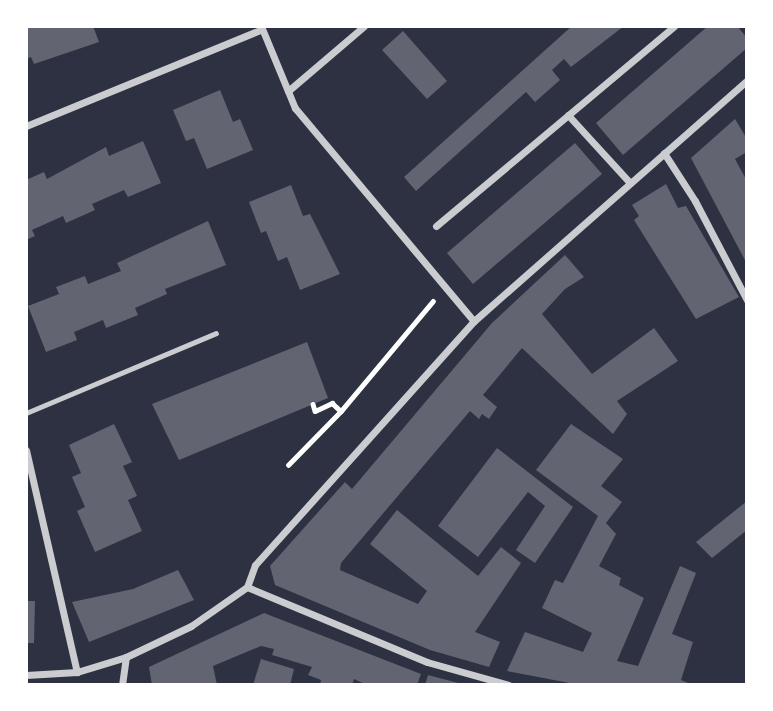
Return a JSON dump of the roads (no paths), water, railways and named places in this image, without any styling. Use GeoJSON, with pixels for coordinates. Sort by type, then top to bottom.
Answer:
{"type":"FeatureCollection","features":[{"type":"Feature","properties":{"kind":"street"},"geometry":{"type":"LineString","coordinates":[[288,91],[363,26]]}},
{"type":"Feature","properties":{"kind":"street"},"geometry":{"type":"LineString","coordinates":[[436,226],[674,26]]}},
{"type":"Feature","properties":{"kind":"street"},"geometry":{"type":"LineString","coordinates":[[26,126],[262,28],[295,108],[474,321]]}},
{"type":"Feature","properties":{"kind":"street"},"geometry":{"type":"LineString","coordinates":[[26,675],[77,672],[126,657],[191,626],[247,587],[255,565],[474,321],[747,80]]}},
{"type":"Feature","properties":{"kind":"street"},"geometry":{"type":"LineString","coordinates":[[568,115],[630,183]]}},
{"type":"Feature","properties":{"kind":"street"},"geometry":{"type":"LineString","coordinates":[[664,153],[695,201],[747,300]]}},
{"type":"Feature","properties":{"kind":"street"},"geometry":{"type":"LineString","coordinates":[[26,450],[77,672]]}},
{"type":"Feature","properties":{"kind":"street"},"geometry":{"type":"LineString","coordinates":[[247,587],[427,662],[509,685]]}},
{"type":"Feature","properties":{"kind":"street"},"geometry":{"type":"LineString","coordinates":[[122,685],[126,657]]}},
{"type":"Feature","properties":{"kind":"lane"},"geometry":{"type":"LineString","coordinates":[[26,413],[216,333]]}}]}
